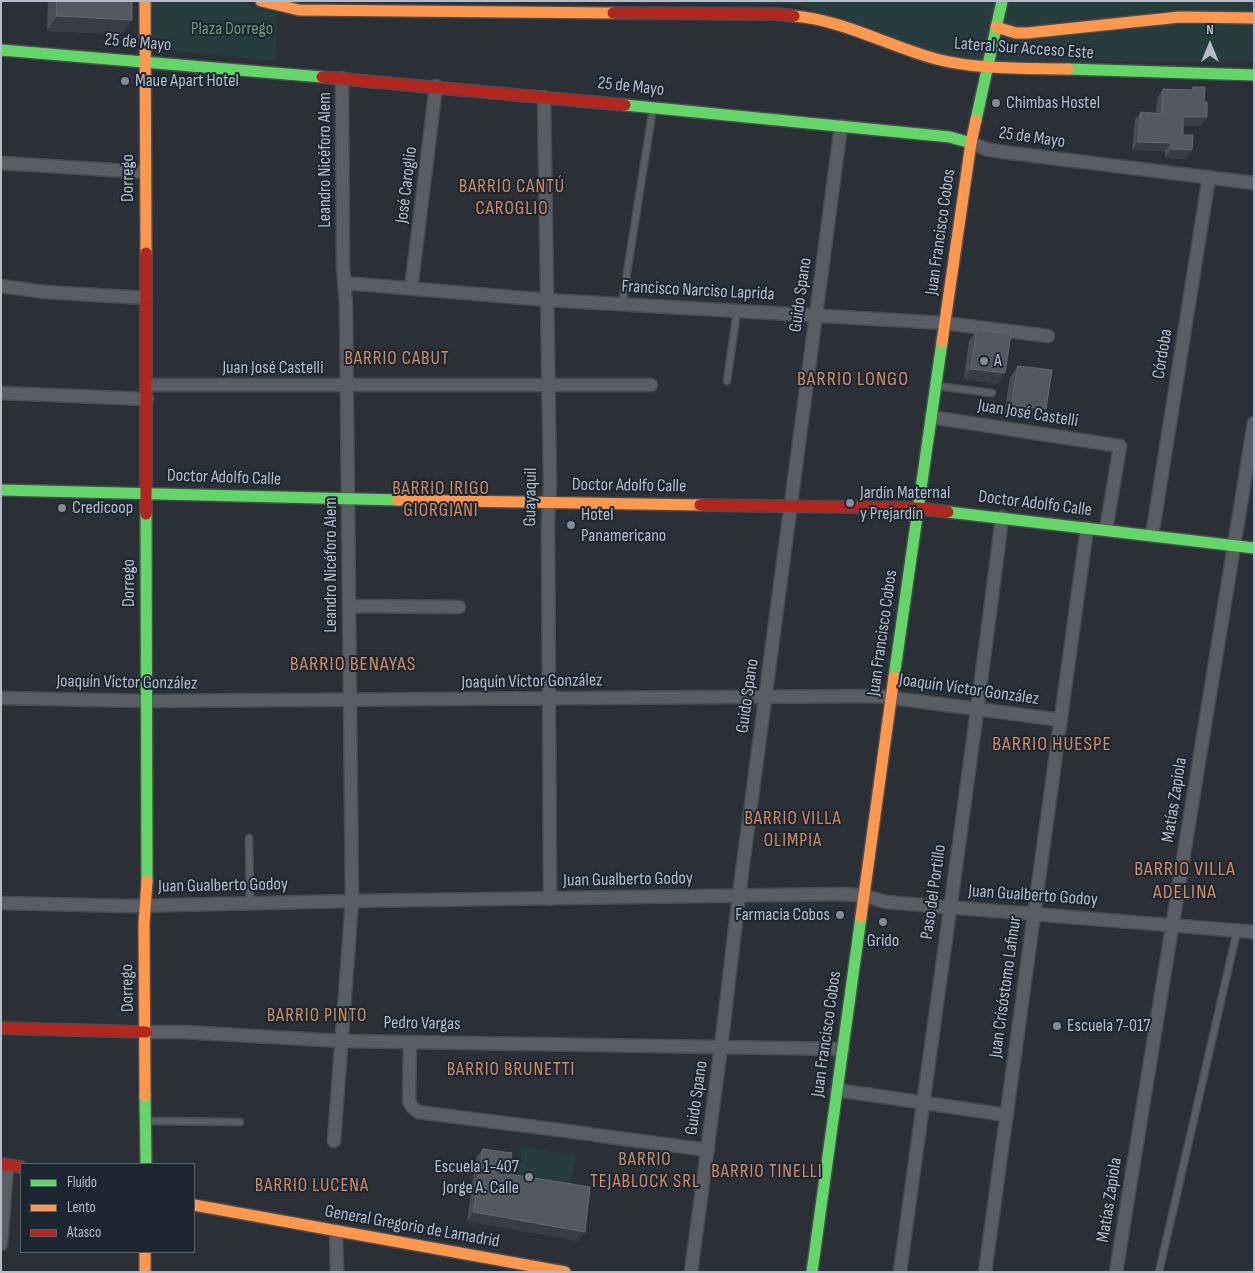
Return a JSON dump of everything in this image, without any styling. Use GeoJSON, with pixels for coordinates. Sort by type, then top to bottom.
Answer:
{"type":"FeatureCollection","features":[{"type":"Feature","properties":{"kind":"main road","name":"Dorrego"},"geometry":{"type":"LineString","coordinates":[[146,1],[147,493],[146,906],[144,924],[146,1163]]}},
{"type":"Feature","properties":{"kind":"main road","name":"Lateral Sur Acceso Este"},"geometry":{"type":"LineString","coordinates":[[261,1],[299,10],[336,11],[777,14],[808,17],[839,25],[933,58],[956,64],[987,67],[1254,75]]}},
{"type":"Feature","properties":{"kind":"main road","name":"Juan Francisco Cobos"},"geometry":{"type":"LineString","coordinates":[[812,1272],[891,697],[971,143],[1002,1]]}},
{"type":"Feature","properties":{"kind":"main road"},"geometry":{"type":"LineString","coordinates":[[996,27],[1016,33],[1026,33],[1180,16],[1254,18]]}},
{"type":"Feature","properties":{"kind":"main road","name":"25 de Mayo"},"geometry":{"type":"LineString","coordinates":[[1,50],[436,86],[950,137],[971,143]]}},
{"type":"Feature","properties":{"kind":"main road","name":"Doctor Adolfo Calle"},"geometry":{"type":"LineString","coordinates":[[1,490],[348,499],[918,508],[1254,548]]}},
{"type":"Feature","properties":{"kind":"main road","name":"Pedro Vargas"},"geometry":{"type":"LineString","coordinates":[[1,1028],[146,1032]]}},
{"type":"Feature","properties":{"kind":"main road"},"geometry":{"type":"LineString","coordinates":[[4,1165],[20,1167]]}},
{"type":"Feature","properties":{"kind":"main road","name":"General Gregorio de Lamadrid"},"geometry":{"type":"LineString","coordinates":[[195,1205],[565,1272]]}},
{"type":"Feature","properties":{"kind":"main road"},"geometry":{"type":"LineString","coordinates":[[145,1253],[145,1272]]}},
{"type":"Feature","properties":{"kind":"street","name":"Leandro Nicéforo Alem"},"geometry":{"type":"LineString","coordinates":[[334,1141],[352,901],[342,78]]}},
{"type":"Feature","properties":{"kind":"street","name":"José Caroglio"},"geometry":{"type":"LineString","coordinates":[[412,289],[436,86]]}},
{"type":"Feature","properties":{"kind":"street","name":"Guayaquil"},"geometry":{"type":"LineString","coordinates":[[544,97],[550,502],[548,521],[550,899]]}},
{"type":"Feature","properties":{"kind":"street","name":"Guido Spano"},"geometry":{"type":"LineString","coordinates":[[691,1272],[841,126]]}},
{"type":"Feature","properties":{"kind":"street","name":"25 de Mayo"},"geometry":{"type":"LineString","coordinates":[[971,143],[986,149],[1003,152],[1254,183]]}},
{"type":"Feature","properties":{"kind":"street"},"geometry":{"type":"LineString","coordinates":[[1,163],[145,172]]}},
{"type":"Feature","properties":{"kind":"street","name":"Córdoba"},"geometry":{"type":"LineString","coordinates":[[1152,536],[1209,177]]}},
{"type":"Feature","properties":{"kind":"street","name":"Francisco Narciso Laprida"},"geometry":{"type":"LineString","coordinates":[[345,283],[548,300],[945,323],[1048,336]]}},
{"type":"Feature","properties":{"kind":"street"},"geometry":{"type":"LineString","coordinates":[[1,286],[54,293],[146,298]]}},
{"type":"Feature","properties":{"kind":"street","name":"Juan José Castelli"},"geometry":{"type":"LineString","coordinates":[[147,385],[651,386]]}},
{"type":"Feature","properties":{"kind":"street"},"geometry":{"type":"LineString","coordinates":[[1,393],[147,399]]}},
{"type":"Feature","properties":{"kind":"street","name":"Juan José Castelli"},"geometry":{"type":"LineString","coordinates":[[931,417],[1120,446],[1106,530]]}},
{"type":"Feature","properties":{"kind":"street","name":"Matías Zapiola"},"geometry":{"type":"LineString","coordinates":[[1116,1272],[1254,423]]}},
{"type":"Feature","properties":{"kind":"street","name":"Paso del Portillo"},"geometry":{"type":"LineString","coordinates":[[900,1272],[978,710],[1002,517]]}},
{"type":"Feature","properties":{"kind":"street","name":"Juan Crisóstomo Lafinur"},"geometry":{"type":"LineString","coordinates":[[985,1272],[1087,528]]}},
{"type":"Feature","properties":{"kind":"street"},"geometry":{"type":"LineString","coordinates":[[349,606],[459,607]]}},
{"type":"Feature","properties":{"kind":"street","name":"Joaquín Víctor González"},"geometry":{"type":"LineString","coordinates":[[1,698],[146,701],[350,701],[891,697],[1061,720]]}},
{"type":"Feature","properties":{"kind":"street","name":"Juan Gualberto Godoy"},"geometry":{"type":"LineString","coordinates":[[1,903],[146,906],[739,895],[864,896],[886,902],[1254,932]]}},
{"type":"Feature","properties":{"kind":"street","name":"Pedro Vargas"},"geometry":{"type":"LineString","coordinates":[[146,1032],[410,1042],[843,1049]]}},
{"type":"Feature","properties":{"kind":"street"},"geometry":{"type":"LineString","coordinates":[[410,1042],[409,1101],[418,1112],[708,1150]]}},
{"type":"Feature","properties":{"kind":"street"},"geometry":{"type":"LineString","coordinates":[[837,1090],[1006,1115]]}},
{"type":"Feature","properties":{"kind":"street"},"geometry":{"type":"LineString","coordinates":[[1,1244],[4,1165]]}},
{"type":"Feature","properties":{"kind":"street"},"geometry":{"type":"LineString","coordinates":[[336,1231],[337,1272]]}},
{"type":"Feature","properties":{"kind":"lane"},"geometry":{"type":"LineString","coordinates":[[622,304],[653,107]]}},
{"type":"Feature","properties":{"kind":"lane"},"geometry":{"type":"LineString","coordinates":[[727,382],[736,311]]}},
{"type":"Feature","properties":{"kind":"lane"},"geometry":{"type":"LineString","coordinates":[[936,386],[992,393]]}},
{"type":"Feature","properties":{"kind":"lane"},"geometry":{"type":"LineString","coordinates":[[249,838],[250,903]]}},
{"type":"Feature","properties":{"kind":"lane"},"geometry":{"type":"LineString","coordinates":[[1159,1272],[1237,931]]}},
{"type":"Feature","properties":{"kind":"lane"},"geometry":{"type":"LineString","coordinates":[[146,1122],[240,1122]]}},
{"type":"Feature","properties":{"kind":"green space","name":"Plaza Dorrego"},"geometry":{"type":"Polygon","coordinates":[[[152,1],[240,1],[262,10],[277,13],[276,61],[156,49],[153,46],[152,1]]]}},
{"type":"Feature","properties":{"kind":"green space"},"geometry":{"type":"Polygon","coordinates":[[[614,1],[1254,1],[1254,63],[993,61],[932,54],[795,4],[614,1]]]}},
{"type":"Feature","properties":{"kind":"green space"},"geometry":{"type":"Polygon","coordinates":[[[522,1147],[576,1155],[570,1189],[517,1181],[522,1147]]]}},
{"type":"Feature","properties":{"kind":"building"},"geometry":{"type":"Polygon","coordinates":[[[57,1],[132,1],[132,20],[57,16],[57,1]]]}},
{"type":"Feature","properties":{"kind":"building"},"geometry":{"type":"Polygon","coordinates":[[[1193,87],[1205,87],[1204,102],[1207,102],[1207,117],[1183,117],[1183,135],[1193,135],[1192,150],[1171,149],[1171,143],[1138,142],[1141,112],[1162,114],[1163,89],[1193,90],[1193,87]]]}},
{"type":"Feature","properties":{"kind":"building"},"geometry":{"type":"Polygon","coordinates":[[[977,330],[1011,334],[1005,373],[971,369],[977,330]]]}},
{"type":"Feature","properties":{"kind":"building"},"geometry":{"type":"Polygon","coordinates":[[[1018,366],[1052,370],[1046,409],[1012,405],[1018,366]]]}},
{"type":"Feature","properties":{"kind":"building"},"geometry":{"type":"Polygon","coordinates":[[[483,1149],[512,1153],[509,1174],[590,1187],[585,1232],[474,1212],[483,1149]]]}},
{"type":"Feature","properties":{"kind":"traffic: fast"},"geometry":{"type":"LineString","coordinates":[[976,120],[1002,1]]}},
{"type":"Feature","properties":{"kind":"traffic: fast"},"geometry":{"type":"LineString","coordinates":[[1,50],[322,77]]}},
{"type":"Feature","properties":{"kind":"traffic: fast"},"geometry":{"type":"LineString","coordinates":[[1068,69],[1254,75]]}},
{"type":"Feature","properties":{"kind":"traffic: fast"},"geometry":{"type":"LineString","coordinates":[[625,105],[950,137],[971,143]]}},
{"type":"Feature","properties":{"kind":"traffic: fast"},"geometry":{"type":"LineString","coordinates":[[894,677],[942,342]]}},
{"type":"Feature","properties":{"kind":"traffic: fast"},"geometry":{"type":"LineString","coordinates":[[1,490],[398,500]]}},
{"type":"Feature","properties":{"kind":"traffic: fast"},"geometry":{"type":"LineString","coordinates":[[948,512],[1254,548]]}},
{"type":"Feature","properties":{"kind":"traffic: fast"},"geometry":{"type":"LineString","coordinates":[[146,514],[147,881]]}},
{"type":"Feature","properties":{"kind":"traffic: fast"},"geometry":{"type":"LineString","coordinates":[[812,1272],[861,917]]}},
{"type":"Feature","properties":{"kind":"traffic: fast"},"geometry":{"type":"LineString","coordinates":[[145,1096],[146,1163]]}},
{"type":"Feature","properties":{"kind":"traffic: slow"},"geometry":{"type":"LineString","coordinates":[[145,1],[146,253]]}},
{"type":"Feature","properties":{"kind":"traffic: slow"},"geometry":{"type":"LineString","coordinates":[[261,1],[299,10],[613,13]]}},
{"type":"Feature","properties":{"kind":"traffic: slow"},"geometry":{"type":"LineString","coordinates":[[794,16],[812,18],[848,28],[918,54],[952,63],[1002,68],[1068,69]]}},
{"type":"Feature","properties":{"kind":"traffic: slow"},"geometry":{"type":"LineString","coordinates":[[996,27],[1016,33],[1027,33],[1180,17],[1254,18]]}},
{"type":"Feature","properties":{"kind":"traffic: slow"},"geometry":{"type":"LineString","coordinates":[[942,342],[976,120]]}},
{"type":"Feature","properties":{"kind":"traffic: slow"},"geometry":{"type":"LineString","coordinates":[[398,500],[700,505]]}},
{"type":"Feature","properties":{"kind":"traffic: slow"},"geometry":{"type":"LineString","coordinates":[[861,917],[894,677]]}},
{"type":"Feature","properties":{"kind":"traffic: slow"},"geometry":{"type":"LineString","coordinates":[[145,1096],[144,924],[147,881]]}},
{"type":"Feature","properties":{"kind":"traffic: slow"},"geometry":{"type":"LineString","coordinates":[[195,1205],[565,1272]]}},
{"type":"Feature","properties":{"kind":"traffic: slow"},"geometry":{"type":"LineString","coordinates":[[145,1253],[145,1272]]}},
{"type":"Feature","properties":{"kind":"traffic: jam"},"geometry":{"type":"LineString","coordinates":[[613,13],[777,14],[794,16]]}},
{"type":"Feature","properties":{"kind":"traffic: jam"},"geometry":{"type":"LineString","coordinates":[[322,77],[625,105]]}},
{"type":"Feature","properties":{"kind":"traffic: jam"},"geometry":{"type":"LineString","coordinates":[[146,253],[146,514]]}},
{"type":"Feature","properties":{"kind":"traffic: jam"},"geometry":{"type":"LineString","coordinates":[[700,505],[918,508],[948,512]]}},
{"type":"Feature","properties":{"kind":"traffic: jam"},"geometry":{"type":"LineString","coordinates":[[1,1028],[146,1032]]}},
{"type":"Feature","properties":{"kind":"traffic: jam"},"geometry":{"type":"LineString","coordinates":[[1,1164],[20,1167]]}},
{"type":"Feature","properties":{"kind":"place","name":"Maue Apart Hotel"},"geometry":{"type":"Point","coordinates":[125,81]}},
{"type":"Feature","properties":{"kind":"place","name":"Chimbas Hostel"},"geometry":{"type":"Point","coordinates":[996,103]}},
{"type":"Feature","properties":{"kind":"place","name":"A"},"geometry":{"type":"Point","coordinates":[984,361]}},
{"type":"Feature","properties":{"kind":"place","name":"Jardín Maternal y Prejardín"},"geometry":{"type":"Point","coordinates":[850,503]}},
{"type":"Feature","properties":{"kind":"place","name":"Credicoop"},"geometry":{"type":"Point","coordinates":[62,508]}},
{"type":"Feature","properties":{"kind":"place","name":"Hotel Panamericano"},"geometry":{"type":"Point","coordinates":[571,525]}},
{"type":"Feature","properties":{"kind":"place","name":"Farmacia Cobos"},"geometry":{"type":"Point","coordinates":[840,915]}},
{"type":"Feature","properties":{"kind":"place","name":"Grido"},"geometry":{"type":"Point","coordinates":[883,922]}},
{"type":"Feature","properties":{"kind":"place","name":"Escuela 7-017"},"geometry":{"type":"Point","coordinates":[1057,1026]}},
{"type":"Feature","properties":{"kind":"place","name":"Escuela 1-407 Jorge A. Calle"},"geometry":{"type":"Point","coordinates":[529,1177]}},
{"type":"Feature","properties":{"kind":"district","name":"BARRIO CANTÚ CAROGLIO"},"geometry":{"type":"Point","coordinates":[512,198]}},
{"type":"Feature","properties":{"kind":"district","name":"BARRIO CABUT"},"geometry":{"type":"Point","coordinates":[397,359]}},
{"type":"Feature","properties":{"kind":"district","name":"BARRIO LONGO"},"geometry":{"type":"Point","coordinates":[853,380]}},
{"type":"Feature","properties":{"kind":"district","name":"BARRIO IRIGO GIORGIANI"},"geometry":{"type":"Point","coordinates":[441,500]}},
{"type":"Feature","properties":{"kind":"district","name":"BARRIO BENAYAS"},"geometry":{"type":"Point","coordinates":[353,665]}},
{"type":"Feature","properties":{"kind":"district","name":"BARRIO HUESPE"},"geometry":{"type":"Point","coordinates":[1052,745]}},
{"type":"Feature","properties":{"kind":"district","name":"BARRIO VILLA OLIMPIA"},"geometry":{"type":"Point","coordinates":[793,830]}},
{"type":"Feature","properties":{"kind":"district","name":"BARRIO VILLA ADELINA"},"geometry":{"type":"Point","coordinates":[1185,882]}},
{"type":"Feature","properties":{"kind":"district","name":"BARRIO PINTO"},"geometry":{"type":"Point","coordinates":[317,1016]}},
{"type":"Feature","properties":{"kind":"district","name":"BARRIO BRUNETTI"},"geometry":{"type":"Point","coordinates":[511,1070]}},
{"type":"Feature","properties":{"kind":"district","name":"BARRIO TEJABLOCK SRL"},"geometry":{"type":"Point","coordinates":[645,1171]}},
{"type":"Feature","properties":{"kind":"district","name":"BARRIO TINELLI"},"geometry":{"type":"Point","coordinates":[767,1172]}},
{"type":"Feature","properties":{"kind":"district","name":"BARRIO LUCENA"},"geometry":{"type":"Point","coordinates":[312,1186]}}]}
